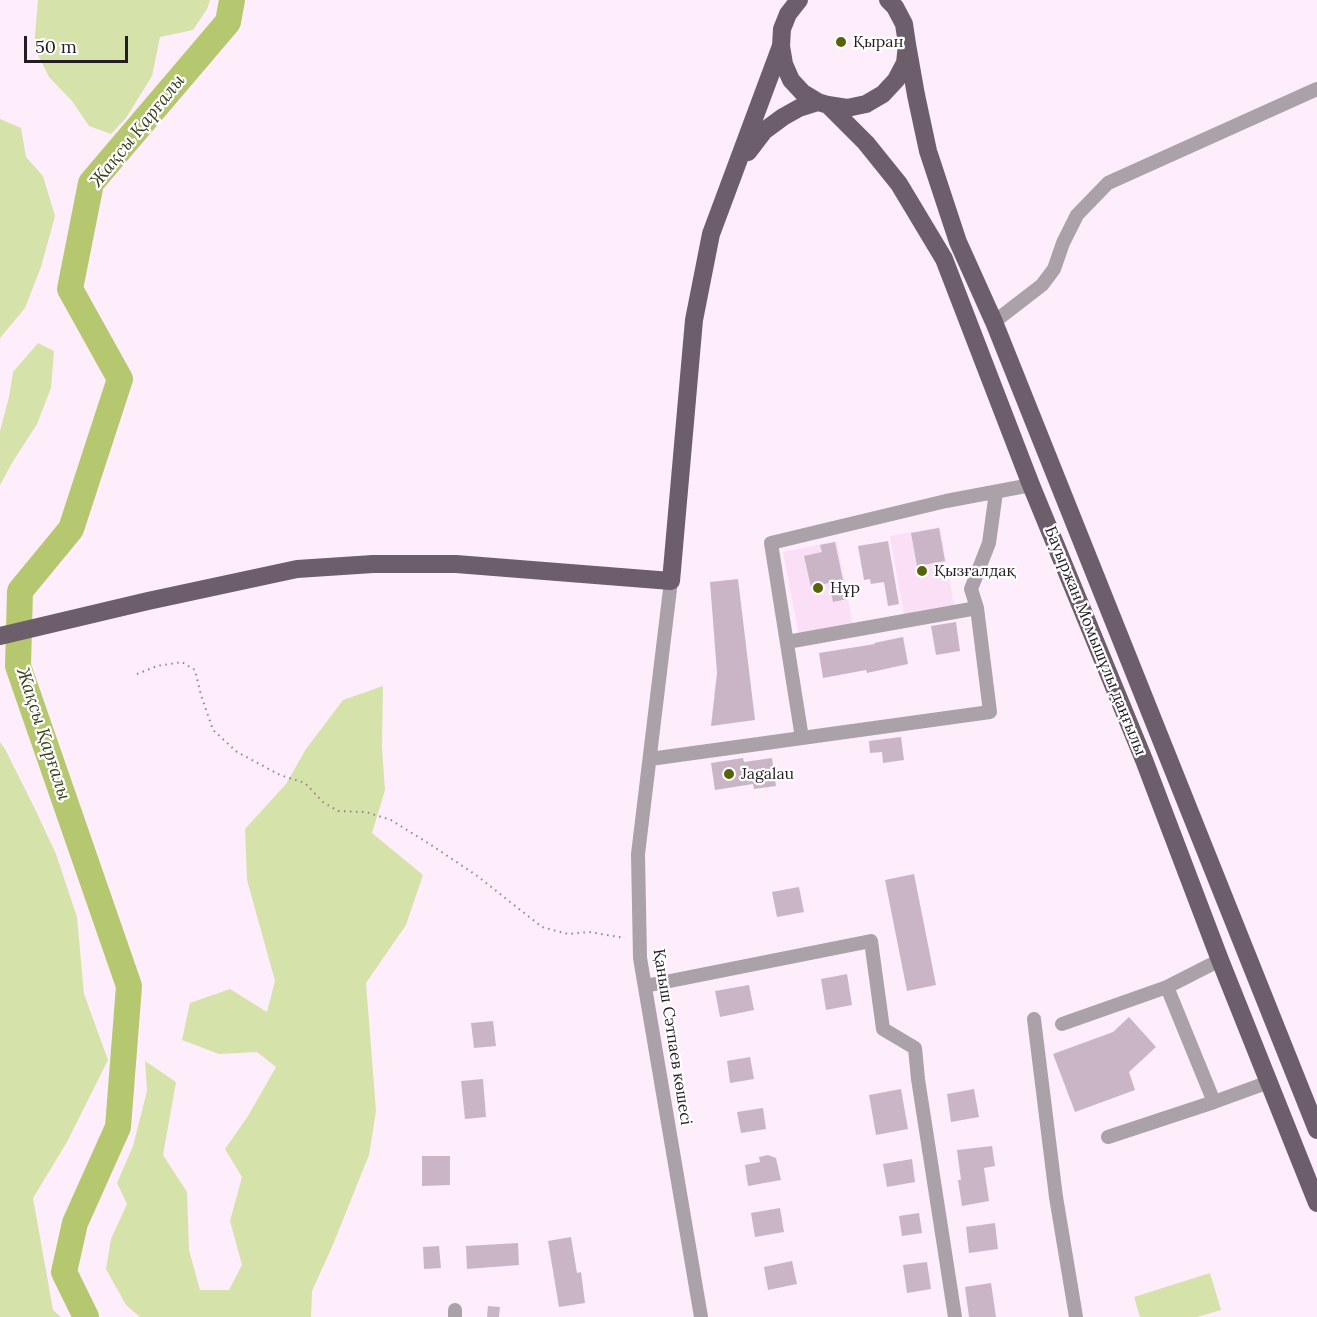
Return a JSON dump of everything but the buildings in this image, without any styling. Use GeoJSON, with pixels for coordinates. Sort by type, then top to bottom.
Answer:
{"type":"FeatureCollection","features":[{"type":"Feature","properties":{"kind":"main road","name":"Бауыржан Момышұлы даңғылы"},"geometry":{"type":"LineString","coordinates":[[892,2],[904,24],[928,151],[958,242],[994,322],[1317,1130]]}},
{"type":"Feature","properties":{"kind":"main road"},"geometry":{"type":"LineString","coordinates":[[0,636],[297,569],[373,564],[456,564],[671,581],[694,320],[711,234],[780,46],[782,29],[792,5]]}},
{"type":"Feature","properties":{"kind":"main road"},"geometry":{"type":"LineString","coordinates":[[737,166],[764,131],[799,108],[823,104],[847,108],[866,104],[883,94],[900,72],[907,44]]}},
{"type":"Feature","properties":{"kind":"main road","name":"Бауыржан Момышұлы даңғылы"},"geometry":{"type":"LineString","coordinates":[[780,46],[791,80],[803,93],[823,104],[866,143],[899,184],[944,259],[1031,485],[1140,748],[1220,960],[1317,1203]]}},
{"type":"Feature","properties":{"kind":"main road"},"geometry":{"type":"LineString","coordinates":[[1201,907],[1225,899]]}},
{"type":"Feature","properties":{"kind":"street"},"geometry":{"type":"LineString","coordinates":[[994,322],[1042,285],[1054,269],[1063,243],[1077,215],[1108,183],[1317,89]]}},
{"type":"Feature","properties":{"kind":"street"},"geometry":{"type":"LineString","coordinates":[[802,738],[771,543],[946,501],[1031,485]]}},
{"type":"Feature","properties":{"kind":"street"},"geometry":{"type":"LineString","coordinates":[[650,759],[990,712],[977,608],[971,589],[988,543],[996,492]]}},
{"type":"Feature","properties":{"kind":"street","name":"Қаныш Сәтпаев көшесі"},"geometry":{"type":"LineString","coordinates":[[671,581],[638,854],[640,958],[701,1317]]}},
{"type":"Feature","properties":{"kind":"street"},"geometry":{"type":"LineString","coordinates":[[787,642],[977,608]]}},
{"type":"Feature","properties":{"kind":"street"},"geometry":{"type":"LineString","coordinates":[[645,986],[871,941],[883,1029],[915,1048],[955,1317]]}},
{"type":"Feature","properties":{"kind":"street"},"geometry":{"type":"LineString","coordinates":[[1062,1024],[1167,987],[1220,960]]}},
{"type":"Feature","properties":{"kind":"street"},"geometry":{"type":"LineString","coordinates":[[1167,987],[1214,1102]]}},
{"type":"Feature","properties":{"kind":"street"},"geometry":{"type":"LineString","coordinates":[[1034,1019],[1056,1197],[1076,1317]]}},
{"type":"Feature","properties":{"kind":"street"},"geometry":{"type":"LineString","coordinates":[[1108,1137],[1269,1082]]}},
{"type":"Feature","properties":{"kind":"path"},"geometry":{"type":"LineString","coordinates":[[137,674],[157,666],[182,662],[195,670],[213,730],[237,752],[280,774],[305,783],[322,802],[338,811],[366,812],[392,820],[476,875],[542,927],[568,934],[589,933],[640,940]]}},
{"type":"Feature","properties":{"kind":"shaded area","name":"Қызғалдақ"},"geometry":{"type":"Polygon","coordinates":[[[940,527],[954,606],[904,615],[890,536],[940,527]]]}},
{"type":"Feature","properties":{"kind":"shaded area","name":"Нұр"},"geometry":{"type":"Polygon","coordinates":[[[837,541],[853,625],[799,635],[783,552],[837,541]]]}},
{"type":"Feature","properties":{"kind":"green space"},"geometry":{"type":"Polygon","coordinates":[[[38,0],[210,0],[207,9],[193,30],[160,37],[152,76],[126,118],[111,134],[89,126],[72,101],[49,77],[34,47],[38,0]]]}},
{"type":"Feature","properties":{"kind":"green space"},"geometry":{"type":"Polygon","coordinates":[[[0,119],[21,128],[26,157],[43,176],[55,216],[41,267],[25,308],[0,338],[0,119]]]}},
{"type":"Feature","properties":{"kind":"green space"},"geometry":{"type":"Polygon","coordinates":[[[38,343],[54,351],[51,388],[37,424],[0,485],[0,431],[13,372],[38,343]]]}},
{"type":"Feature","properties":{"kind":"green space"},"geometry":{"type":"Polygon","coordinates":[[[383,686],[382,748],[385,790],[372,833],[423,875],[406,925],[366,983],[376,1111],[369,1155],[312,1291],[311,1317],[140,1317],[126,1305],[106,1269],[111,1239],[127,1204],[117,1183],[133,1146],[147,1091],[145,1061],[176,1082],[163,1155],[187,1192],[189,1250],[200,1290],[229,1290],[242,1265],[230,1221],[242,1177],[225,1149],[248,1116],[276,1067],[257,1052],[219,1054],[182,1040],[190,1003],[230,989],[267,1012],[275,981],[247,880],[245,829],[286,784],[306,749],[343,700],[383,686]]]}},
{"type":"Feature","properties":{"kind":"green space"},"geometry":{"type":"Polygon","coordinates":[[[0,742],[56,854],[77,917],[84,994],[108,1060],[67,1142],[33,1198],[53,1310],[61,1317],[0,1317],[0,742]]]}},
{"type":"Feature","properties":{"kind":"green space"},"geometry":{"type":"Polygon","coordinates":[[[1210,1273],[1221,1310],[1197,1317],[1140,1317],[1134,1297],[1210,1273]]]}},
{"type":"Feature","properties":{"kind":"waterway","name":"Жақсы Қарғалы"},"geometry":{"type":"LineString","coordinates":[[86,1317],[64,1272],[75,1223],[118,1127],[129,986],[18,666],[20,591],[71,529],[120,379],[70,289],[91,183],[228,22],[232,0]]}},
{"type":"Feature","properties":{"kind":"place","name":"Қыран"},"geometry":{"type":"Point","coordinates":[841,42]}},
{"type":"Feature","properties":{"kind":"place","name":"Қызғалдақ"},"geometry":{"type":"Point","coordinates":[922,571]}},
{"type":"Feature","properties":{"kind":"place","name":"Нұр"},"geometry":{"type":"Point","coordinates":[818,588]}},
{"type":"Feature","properties":{"kind":"place","name":"Jagalau"},"geometry":{"type":"Point","coordinates":[729,774]}}]}
